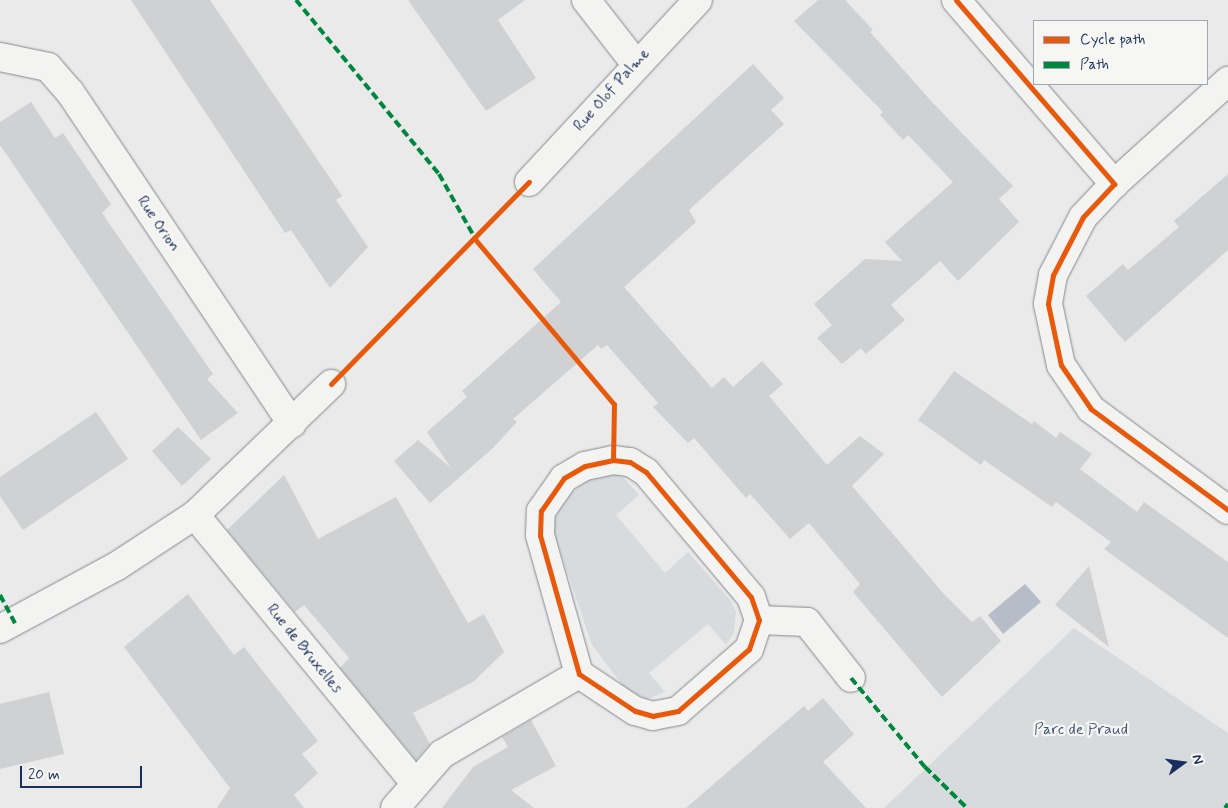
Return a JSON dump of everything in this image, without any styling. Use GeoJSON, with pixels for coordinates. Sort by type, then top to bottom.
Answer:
{"type":"FeatureCollection","features":[{"type":"Feature","properties":{"kind":"street"},"geometry":{"type":"LineString","coordinates":[[586,0],[635,63]]}},
{"type":"Feature","properties":{"kind":"street","name":"Rue Olof Palme"},"geometry":{"type":"LineString","coordinates":[[529,182],[635,63],[698,0]]}},
{"type":"Feature","properties":{"kind":"street"},"geometry":{"type":"LineString","coordinates":[[956,0],[1114,184]]}},
{"type":"Feature","properties":{"kind":"street","name":"Rue Orion"},"geometry":{"type":"LineString","coordinates":[[0,57],[48,67],[70,92],[292,424]]}},
{"type":"Feature","properties":{"kind":"street"},"geometry":{"type":"LineString","coordinates":[[1228,81],[1114,184],[1083,216],[1053,275],[1048,304],[1061,365],[1091,408],[1228,510]]}},
{"type":"Feature","properties":{"kind":"street"},"geometry":{"type":"LineString","coordinates":[[0,629],[118,566],[195,515],[292,424],[331,384]]}},
{"type":"Feature","properties":{"kind":"street"},"geometry":{"type":"LineString","coordinates":[[613,460],[630,462],[646,472],[752,597],[759,620],[749,649],[678,711],[653,716],[635,710],[579,674],[540,535],[541,511],[550,494],[585,466],[613,460]]}},
{"type":"Feature","properties":{"kind":"street","name":"Rue de Bruxelles"},"geometry":{"type":"LineString","coordinates":[[195,515],[414,782]]}},
{"type":"Feature","properties":{"kind":"street"},"geometry":{"type":"LineString","coordinates":[[759,620],[807,622],[851,678]]}},
{"type":"Feature","properties":{"kind":"street"},"geometry":{"type":"LineString","coordinates":[[395,808],[414,782],[456,745],[579,674]]}},
{"type":"Feature","properties":{"kind":"green space"},"geometry":{"type":"Polygon","coordinates":[[[621,475],[639,495],[616,515],[665,573],[688,552],[731,601],[736,612],[734,633],[726,645],[708,624],[649,673],[665,692],[648,699],[626,690],[592,645],[552,527],[563,501],[584,482],[596,476],[621,475]]]}},
{"type":"Feature","properties":{"kind":"green space","name":"Parc de Praud"},"geometry":{"type":"Polygon","coordinates":[[[1074,628],[1228,733],[1228,808],[884,808],[1074,628]]]}},
{"type":"Feature","properties":{"kind":"shaded area"},"geometry":{"type":"Polygon","coordinates":[[[1025,584],[1041,602],[1003,634],[988,615],[1025,584]]]}},
{"type":"Feature","properties":{"kind":"building"},"geometry":{"type":"Polygon","coordinates":[[[131,0],[210,0],[342,196],[336,200],[368,247],[330,288],[291,230],[285,233],[131,0]]]}},
{"type":"Feature","properties":{"kind":"building"},"geometry":{"type":"Polygon","coordinates":[[[408,0],[525,0],[498,20],[536,78],[486,111],[408,0]]]}},
{"type":"Feature","properties":{"kind":"building"},"geometry":{"type":"Polygon","coordinates":[[[818,0],[845,0],[873,30],[870,32],[932,102],[1013,186],[999,199],[1019,222],[958,281],[940,261],[891,305],[905,320],[866,354],[861,348],[842,364],[817,338],[832,325],[814,304],[865,259],[902,261],[885,242],[953,182],[908,135],[903,140],[880,115],[883,112],[794,21],[818,0]]]}},
{"type":"Feature","properties":{"kind":"building"},"geometry":{"type":"Polygon","coordinates":[[[753,64],[784,98],[771,110],[784,124],[689,210],[696,222],[624,287],[712,388],[724,377],[733,387],[762,361],[783,384],[769,396],[827,465],[860,436],[884,454],[852,486],[943,593],[972,622],[980,616],[1001,641],[942,697],[853,592],[860,584],[809,523],[790,539],[750,494],[746,498],[694,438],[688,443],[653,407],[658,403],[607,345],[601,349],[598,345],[513,419],[517,422],[493,448],[430,503],[394,461],[418,440],[451,468],[427,432],[467,397],[462,391],[561,302],[533,269],[753,64]]]}},
{"type":"Feature","properties":{"kind":"building"},"geometry":{"type":"Polygon","coordinates":[[[31,102],[55,138],[63,133],[111,204],[102,213],[213,374],[207,379],[238,413],[201,440],[0,145],[0,122],[31,102]]]}},
{"type":"Feature","properties":{"kind":"building"},"geometry":{"type":"Polygon","coordinates":[[[1228,174],[1228,250],[1125,342],[1086,296],[1123,264],[1128,270],[1179,227],[1174,221],[1228,174]]]}},
{"type":"Feature","properties":{"kind":"building"},"geometry":{"type":"Polygon","coordinates":[[[954,371],[1032,424],[1034,421],[1056,438],[1060,432],[1092,454],[1080,469],[1137,512],[1144,502],[1228,562],[1228,638],[1104,549],[1111,542],[1056,502],[1052,507],[984,460],[981,465],[918,420],[954,371]]]}},
{"type":"Feature","properties":{"kind":"building"},"geometry":{"type":"Polygon","coordinates":[[[96,412],[128,459],[23,530],[0,496],[0,477],[96,412]]]}},
{"type":"Feature","properties":{"kind":"building"},"geometry":{"type":"Polygon","coordinates":[[[178,427],[211,459],[182,486],[152,451],[178,427]]]}},
{"type":"Feature","properties":{"kind":"building"},"geometry":{"type":"Polygon","coordinates":[[[284,475],[318,539],[396,497],[468,623],[484,614],[504,652],[473,682],[413,713],[430,744],[416,760],[340,668],[349,658],[304,605],[295,612],[227,530],[284,475]]]}},
{"type":"Feature","properties":{"kind":"building"},"geometry":{"type":"Polygon","coordinates":[[[1089,566],[1109,647],[1055,605],[1089,566]]]}},
{"type":"Feature","properties":{"kind":"building"},"geometry":{"type":"Polygon","coordinates":[[[188,594],[234,655],[244,647],[318,741],[302,754],[318,773],[294,795],[304,808],[217,808],[230,788],[124,647],[188,594]]]}},
{"type":"Feature","properties":{"kind":"building"},"geometry":{"type":"Polygon","coordinates":[[[49,692],[64,754],[0,769],[0,704],[49,692]]]}},
{"type":"Feature","properties":{"kind":"building"},"geometry":{"type":"Polygon","coordinates":[[[823,698],[854,734],[823,762],[866,808],[686,808],[804,706],[808,711],[823,698]]]}},
{"type":"Feature","properties":{"kind":"building"},"geometry":{"type":"Polygon","coordinates":[[[531,720],[556,766],[511,790],[534,808],[442,808],[473,767],[508,747],[502,737],[531,720]]]}},
{"type":"Feature","properties":{"kind":"marked path"},"geometry":{"type":"LineString","coordinates":[[296,0],[439,174],[476,240]]}},
{"type":"Feature","properties":{"kind":"marked path"},"geometry":{"type":"LineString","coordinates":[[0,595],[15,623]]}},
{"type":"Feature","properties":{"kind":"marked path"},"geometry":{"type":"LineString","coordinates":[[851,678],[925,767],[967,808]]}},
{"type":"Feature","properties":{"kind":"marked path"},"geometry":{"type":"LineString","coordinates":[[1225,808],[1228,804]]}},
{"type":"Feature","properties":{"kind":"cycle path"},"geometry":{"type":"LineString","coordinates":[[956,0],[1114,184],[1083,217],[1053,275],[1048,304],[1061,365],[1091,409],[1228,510]]}},
{"type":"Feature","properties":{"kind":"cycle path"},"geometry":{"type":"LineString","coordinates":[[331,384],[529,182]]}},
{"type":"Feature","properties":{"kind":"cycle path"},"geometry":{"type":"LineString","coordinates":[[474,238],[614,404],[613,460]]}},
{"type":"Feature","properties":{"kind":"cycle path"},"geometry":{"type":"LineString","coordinates":[[613,460],[630,462],[646,472],[751,597],[759,620],[749,649],[678,711],[653,716],[635,711],[579,674],[540,535],[541,511],[564,478],[585,466],[613,460]]}}]}
